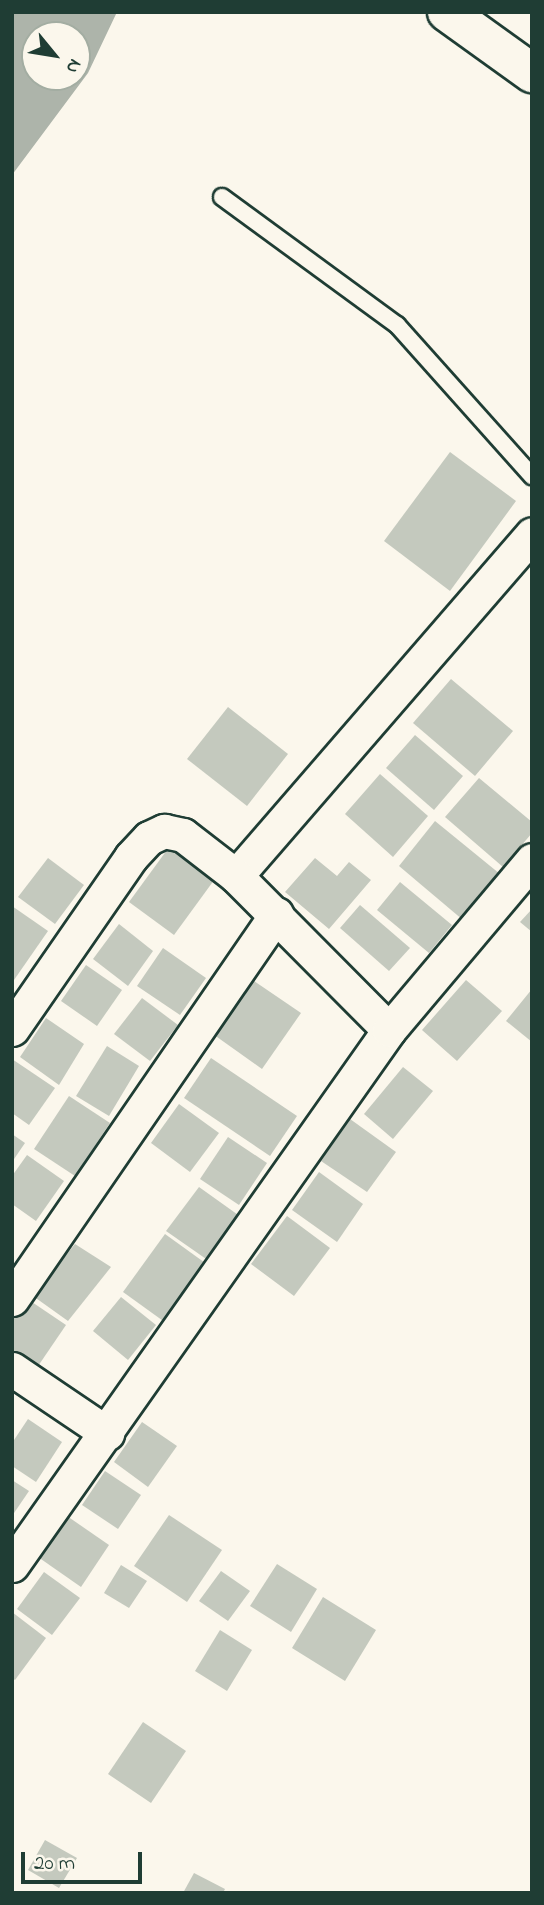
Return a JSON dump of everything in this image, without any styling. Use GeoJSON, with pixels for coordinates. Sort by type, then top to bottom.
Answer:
{"type":"FeatureCollection","features":[{"type":"Feature","properties":{"kind":"highway"},"geometry":{"type":"LineString","coordinates":[[447,12],[532,73]]}},
{"type":"Feature","properties":{"kind":"street"},"geometry":{"type":"LineString","coordinates":[[236,876],[532,534]]}},
{"type":"Feature","properties":{"kind":"street"},"geometry":{"type":"LineString","coordinates":[[12,1029],[131,857],[149,838],[164,831],[183,835],[236,876],[277,914],[389,1030]]}},
{"type":"Feature","properties":{"kind":"street"},"geometry":{"type":"LineString","coordinates":[[12,1565],[389,1030],[532,860]]}},
{"type":"Feature","properties":{"kind":"street"},"geometry":{"type":"LineString","coordinates":[[12,1299],[277,914]]}},
{"type":"Feature","properties":{"kind":"street"},"geometry":{"type":"LineString","coordinates":[[12,1369],[107,1433]]}},
{"type":"Feature","properties":{"kind":"lane"},"geometry":{"type":"LineString","coordinates":[[222,197],[397,325],[532,476]]}},
{"type":"Feature","properties":{"kind":"shaded area"},"geometry":{"type":"Polygon","coordinates":[[[12,12],[117,12],[91,67],[91,21],[21,21],[21,91],[75,91],[12,175],[12,12]]]}},
{"type":"Feature","properties":{"kind":"building"},"geometry":{"type":"Polygon","coordinates":[[[450,452],[516,501],[450,591],[384,541],[450,452]]]}},
{"type":"Feature","properties":{"kind":"building"},"geometry":{"type":"Polygon","coordinates":[[[451,679],[513,731],[475,776],[413,723],[451,679]]]}},
{"type":"Feature","properties":{"kind":"building"},"geometry":{"type":"Polygon","coordinates":[[[228,707],[288,754],[247,806],[187,759],[228,707]]]}},
{"type":"Feature","properties":{"kind":"building"},"geometry":{"type":"Polygon","coordinates":[[[415,735],[463,776],[434,810],[386,768],[415,735]]]}},
{"type":"Feature","properties":{"kind":"building"},"geometry":{"type":"Polygon","coordinates":[[[380,774],[428,816],[393,857],[345,814],[380,774]]]}},
{"type":"Feature","properties":{"kind":"building"},"geometry":{"type":"Polygon","coordinates":[[[479,778],[532,822],[532,833],[503,867],[445,817],[479,778]]]}},
{"type":"Feature","properties":{"kind":"building"},"geometry":{"type":"Polygon","coordinates":[[[435,821],[500,874],[463,920],[399,866],[435,821]]]}},
{"type":"Feature","properties":{"kind":"building"},"geometry":{"type":"Polygon","coordinates":[[[175,839],[220,872],[174,935],[129,902],[175,839]]]}},
{"type":"Feature","properties":{"kind":"building"},"geometry":{"type":"Polygon","coordinates":[[[48,858],[84,885],[55,924],[18,897],[48,858]]]}},
{"type":"Feature","properties":{"kind":"building"},"geometry":{"type":"Polygon","coordinates":[[[315,858],[337,876],[349,862],[371,880],[329,929],[285,892],[315,858]]]}},
{"type":"Feature","properties":{"kind":"building"},"geometry":{"type":"Polygon","coordinates":[[[400,882],[452,925],[429,953],[377,910],[400,882]]]}},
{"type":"Feature","properties":{"kind":"building"},"geometry":{"type":"Polygon","coordinates":[[[360,905],[410,948],[389,971],[340,928],[360,905]]]}},
{"type":"Feature","properties":{"kind":"building"},"geometry":{"type":"Polygon","coordinates":[[[12,906],[48,931],[14,980],[12,978],[12,906]]]}},
{"type":"Feature","properties":{"kind":"building"},"geometry":{"type":"Polygon","coordinates":[[[532,909],[532,932],[520,922],[532,909]]]}},
{"type":"Feature","properties":{"kind":"building"},"geometry":{"type":"Polygon","coordinates":[[[119,924],[153,951],[128,986],[93,959],[119,924]]]}},
{"type":"Feature","properties":{"kind":"building"},"geometry":{"type":"Polygon","coordinates":[[[163,948],[206,978],[180,1015],[137,986],[163,948]]]}},
{"type":"Feature","properties":{"kind":"building"},"geometry":{"type":"Polygon","coordinates":[[[86,965],[122,990],[97,1026],[61,1001],[86,965]]]}},
{"type":"Feature","properties":{"kind":"building"},"geometry":{"type":"Polygon","coordinates":[[[241,972],[301,1013],[262,1069],[203,1027],[241,972]]]}},
{"type":"Feature","properties":{"kind":"building"},"geometry":{"type":"Polygon","coordinates":[[[466,980],[502,1011],[457,1061],[422,1030],[466,980]]]}},
{"type":"Feature","properties":{"kind":"building"},"geometry":{"type":"Polygon","coordinates":[[[532,989],[532,1042],[506,1021],[532,989]]]}},
{"type":"Feature","properties":{"kind":"building"},"geometry":{"type":"Polygon","coordinates":[[[142,998],[178,1025],[150,1061],[114,1034],[142,998]]]}},
{"type":"Feature","properties":{"kind":"building"},"geometry":{"type":"Polygon","coordinates":[[[46,1018],[84,1044],[59,1085],[20,1057],[46,1018]]]}},
{"type":"Feature","properties":{"kind":"building"},"geometry":{"type":"Polygon","coordinates":[[[107,1046],[139,1066],[109,1116],[76,1096],[107,1046]]]}},
{"type":"Feature","properties":{"kind":"building"},"geometry":{"type":"Polygon","coordinates":[[[211,1058],[297,1116],[270,1156],[184,1098],[211,1058]]]}},
{"type":"Feature","properties":{"kind":"building"},"geometry":{"type":"Polygon","coordinates":[[[12,1059],[55,1088],[29,1125],[12,1113],[12,1059]]]}},
{"type":"Feature","properties":{"kind":"building"},"geometry":{"type":"Polygon","coordinates":[[[403,1067],[433,1091],[393,1139],[364,1114],[403,1067]]]}},
{"type":"Feature","properties":{"kind":"building"},"geometry":{"type":"Polygon","coordinates":[[[69,1096],[110,1123],[75,1176],[34,1149],[69,1096]]]}},
{"type":"Feature","properties":{"kind":"building"},"geometry":{"type":"Polygon","coordinates":[[[179,1104],[219,1133],[190,1172],[151,1143],[179,1104]]]}},
{"type":"Feature","properties":{"kind":"building"},"geometry":{"type":"Polygon","coordinates":[[[350,1119],[396,1152],[367,1192],[321,1161],[350,1119]]]}},
{"type":"Feature","properties":{"kind":"building"},"geometry":{"type":"Polygon","coordinates":[[[12,1134],[25,1143],[12,1162],[12,1134]]]}},
{"type":"Feature","properties":{"kind":"building"},"geometry":{"type":"Polygon","coordinates":[[[228,1137],[267,1163],[239,1205],[200,1179],[228,1137]]]}},
{"type":"Feature","properties":{"kind":"building"},"geometry":{"type":"Polygon","coordinates":[[[27,1155],[64,1181],[36,1221],[12,1204],[12,1176],[27,1155]]]}},
{"type":"Feature","properties":{"kind":"building"},"geometry":{"type":"Polygon","coordinates":[[[319,1172],[363,1204],[337,1242],[292,1210],[319,1172]]]}},
{"type":"Feature","properties":{"kind":"building"},"geometry":{"type":"Polygon","coordinates":[[[199,1187],[241,1217],[209,1261],[166,1231],[199,1187]]]}},
{"type":"Feature","properties":{"kind":"building"},"geometry":{"type":"Polygon","coordinates":[[[287,1216],[330,1248],[294,1296],[251,1264],[287,1216]]]}},
{"type":"Feature","properties":{"kind":"building"},"geometry":{"type":"Polygon","coordinates":[[[165,1234],[208,1265],[166,1323],[123,1292],[165,1234]]]}},
{"type":"Feature","properties":{"kind":"building"},"geometry":{"type":"Polygon","coordinates":[[[75,1244],[111,1267],[68,1321],[33,1296],[75,1244]]]}},
{"type":"Feature","properties":{"kind":"building"},"geometry":{"type":"Polygon","coordinates":[[[121,1297],[156,1325],[128,1360],[93,1331],[121,1297]]]}},
{"type":"Feature","properties":{"kind":"building"},"geometry":{"type":"Polygon","coordinates":[[[26,1298],[66,1325],[34,1372],[12,1357],[12,1319],[26,1298]]]}},
{"type":"Feature","properties":{"kind":"building"},"geometry":{"type":"Polygon","coordinates":[[[28,1419],[62,1442],[36,1482],[12,1466],[12,1443],[28,1419]]]}},
{"type":"Feature","properties":{"kind":"building"},"geometry":{"type":"Polygon","coordinates":[[[142,1422],[177,1446],[148,1487],[114,1462],[142,1422]]]}},
{"type":"Feature","properties":{"kind":"building"},"geometry":{"type":"Polygon","coordinates":[[[105,1471],[141,1495],[118,1529],[82,1505],[105,1471]]]}},
{"type":"Feature","properties":{"kind":"building"},"geometry":{"type":"Polygon","coordinates":[[[12,1480],[29,1491],[12,1516],[12,1480]]]}},
{"type":"Feature","properties":{"kind":"building"},"geometry":{"type":"Polygon","coordinates":[[[169,1515],[222,1550],[187,1602],[134,1566],[169,1515]]]}},
{"type":"Feature","properties":{"kind":"building"},"geometry":{"type":"Polygon","coordinates":[[[67,1516],[109,1545],[81,1587],[38,1557],[67,1516]]]}},
{"type":"Feature","properties":{"kind":"building"},"geometry":{"type":"Polygon","coordinates":[[[277,1564],[317,1589],[291,1632],[250,1606],[277,1564]]]}},
{"type":"Feature","properties":{"kind":"building"},"geometry":{"type":"Polygon","coordinates":[[[121,1565],[147,1581],[129,1608],[104,1593],[121,1565]]]}},
{"type":"Feature","properties":{"kind":"building"},"geometry":{"type":"Polygon","coordinates":[[[221,1571],[250,1591],[228,1621],[199,1601],[221,1571]]]}},
{"type":"Feature","properties":{"kind":"building"},"geometry":{"type":"Polygon","coordinates":[[[44,1572],[80,1598],[52,1635],[17,1609],[44,1572]]]}},
{"type":"Feature","properties":{"kind":"building"},"geometry":{"type":"Polygon","coordinates":[[[323,1597],[376,1630],[345,1681],[292,1648],[323,1597]]]}},
{"type":"Feature","properties":{"kind":"building"},"geometry":{"type":"Polygon","coordinates":[[[12,1612],[46,1638],[15,1680],[12,1678],[12,1612]]]}},
{"type":"Feature","properties":{"kind":"building"},"geometry":{"type":"Polygon","coordinates":[[[220,1630],[252,1650],[227,1691],[195,1671],[220,1630]]]}},
{"type":"Feature","properties":{"kind":"building"},"geometry":{"type":"Polygon","coordinates":[[[143,1722],[186,1751],[151,1803],[108,1774],[143,1722]]]}},
{"type":"Feature","properties":{"kind":"building"},"geometry":{"type":"Polygon","coordinates":[[[45,1840],[77,1858],[59,1888],[28,1870],[45,1840]]]}},
{"type":"Feature","properties":{"kind":"building"},"geometry":{"type":"Polygon","coordinates":[[[194,1873],[225,1889],[223,1893],[183,1893],[194,1873]]]}}]}
